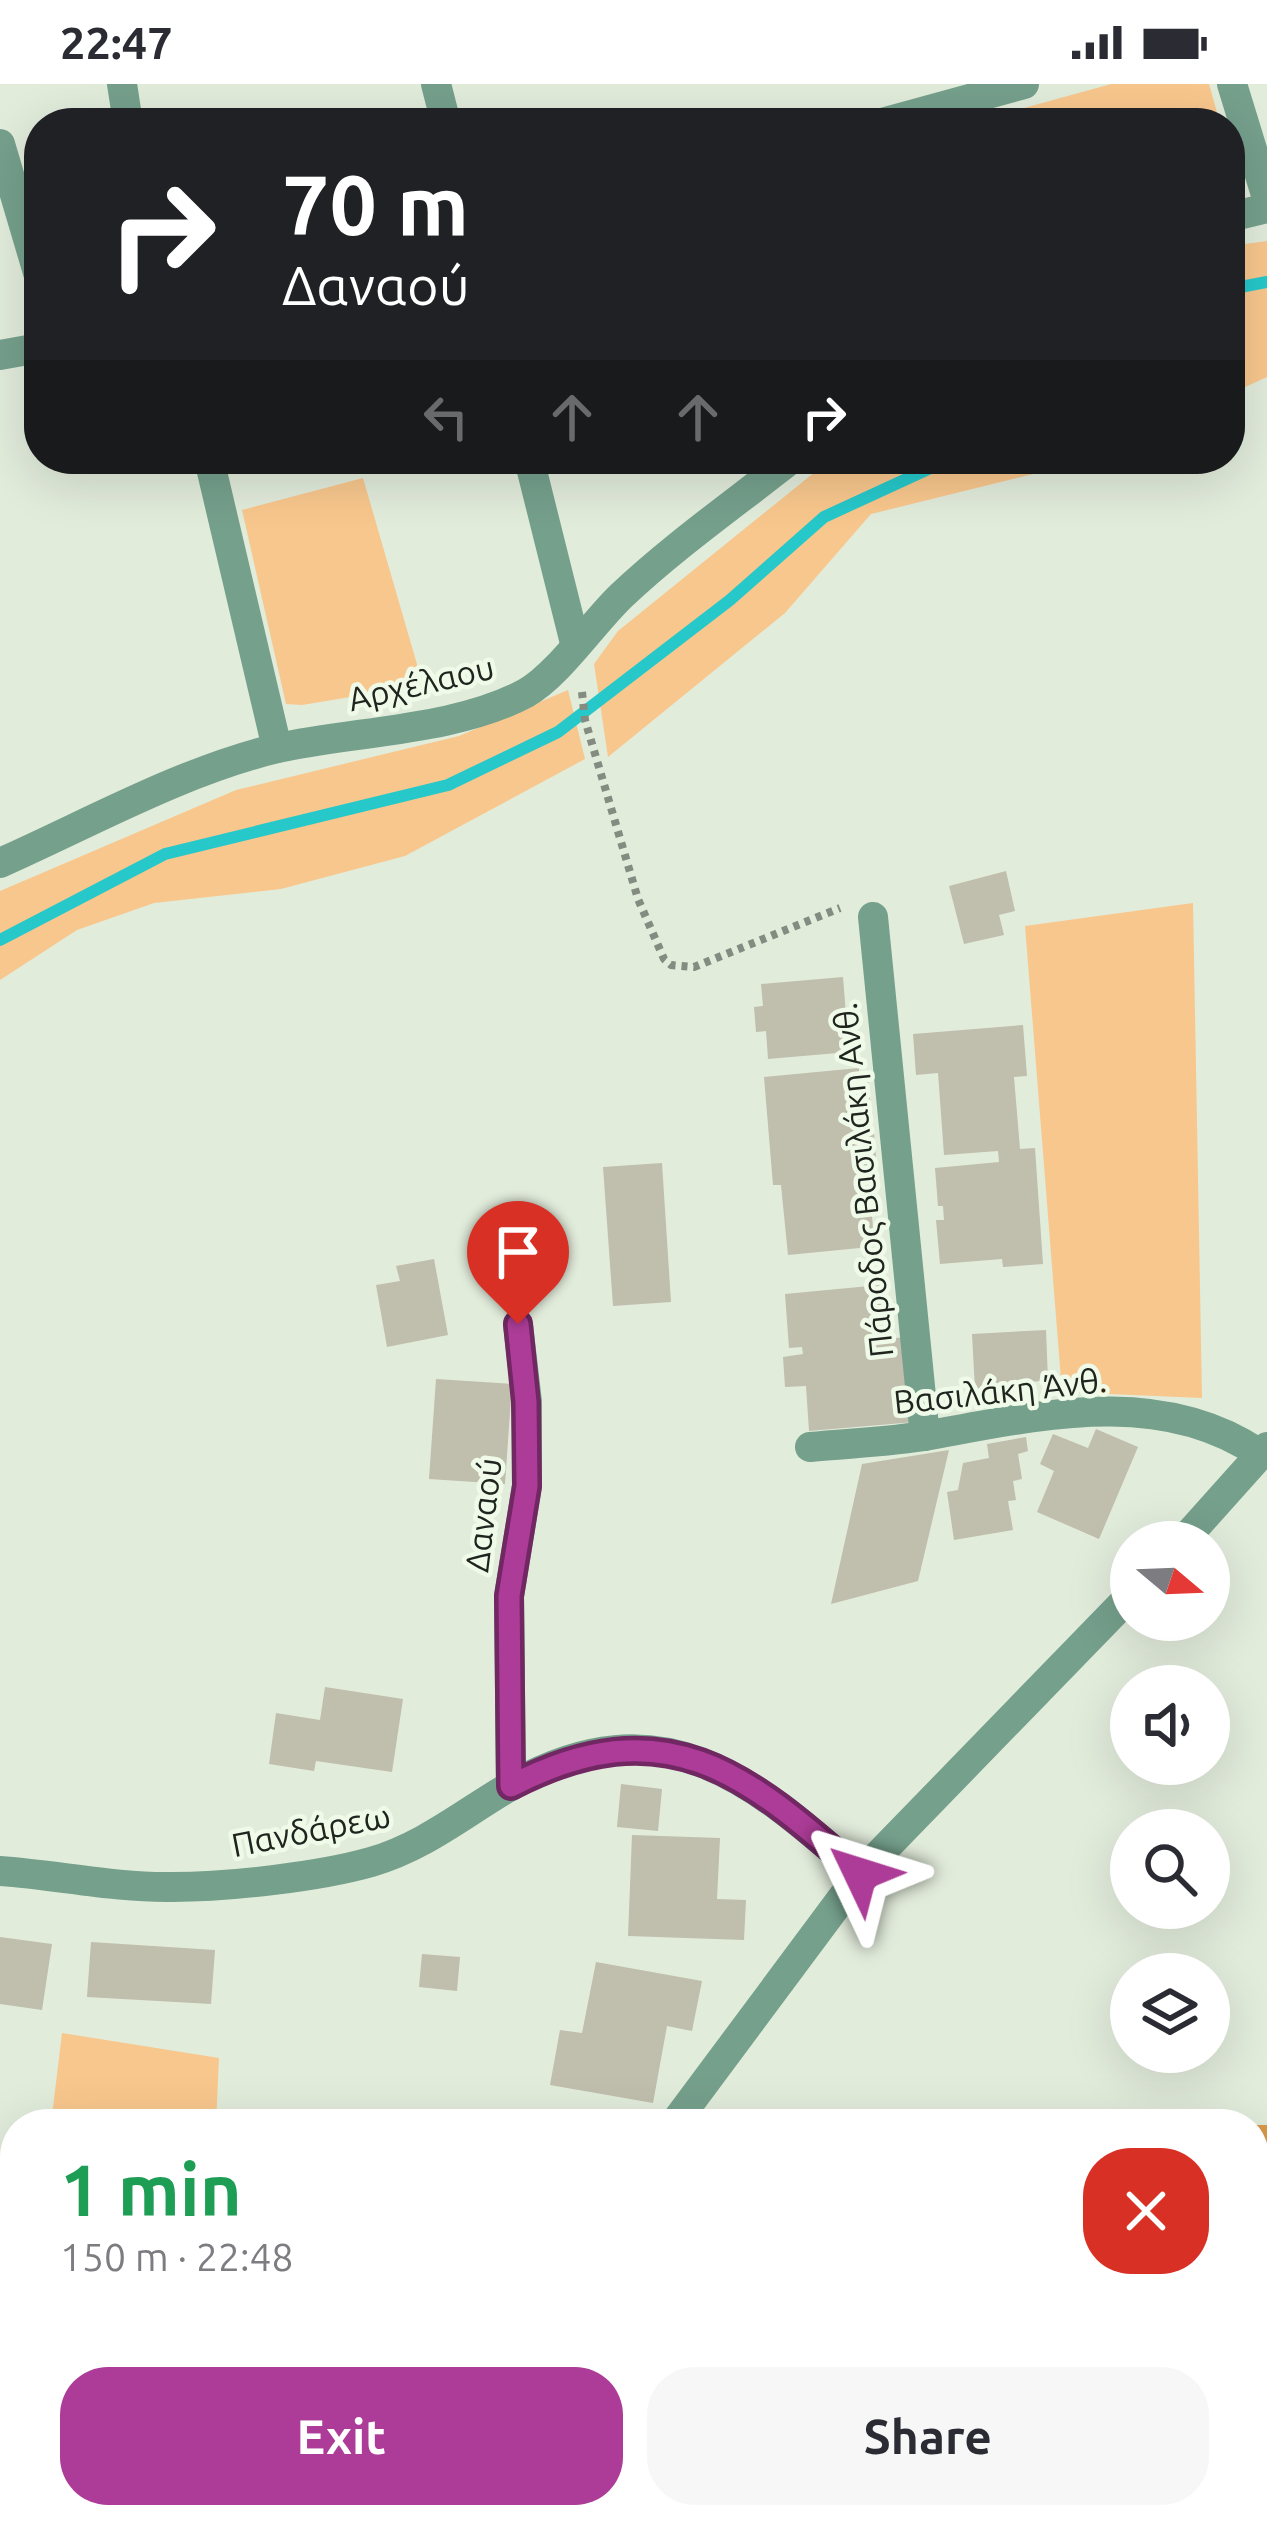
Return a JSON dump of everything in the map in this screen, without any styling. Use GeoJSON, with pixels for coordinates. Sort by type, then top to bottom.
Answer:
{"type":"FeatureCollection","features":[{"type":"Feature","properties":{"kind":"street"},"geometry":{"type":"LineString","coordinates":[[969,102],[1024,84]]}},
{"type":"Feature","properties":{"kind":"street"},"geometry":{"type":"LineString","coordinates":[[1245,126],[1267,198]]}},
{"type":"Feature","properties":{"kind":"street"},"geometry":{"type":"LineString","coordinates":[[0,144],[24,225]]}},
{"type":"Feature","properties":{"kind":"street"},"geometry":{"type":"LineString","coordinates":[[212,474],[278,748]]}},
{"type":"Feature","properties":{"kind":"street"},"geometry":{"type":"LineString","coordinates":[[533,474],[575,643]]}},
{"type":"Feature","properties":{"kind":"street","name":"Αρχέλαου"},"geometry":{"type":"LineString","coordinates":[[0,863],[199,775],[278,748],[403,729],[502,703],[538,685],[642,577],[772,474]]}},
{"type":"Feature","properties":{"kind":"street","name":"Πάροδος Βασιλάκη Ανθ."},"geometry":{"type":"LineString","coordinates":[[873,916],[925,1436]]}},
{"type":"Feature","properties":{"kind":"street","name":"Δαναού"},"geometry":{"type":"LineString","coordinates":[[511,1786],[509,1596],[527,1486],[526,1402],[518,1324]]}},
{"type":"Feature","properties":{"kind":"street","name":"Βασιλάκη Άνθ."},"geometry":{"type":"LineString","coordinates":[[810,1447],[925,1436],[1042,1416],[1154,1413],[1208,1424],[1264,1450]]}},
{"type":"Feature","properties":{"kind":"street"},"geometry":{"type":"LineString","coordinates":[[1201,1521],[1264,1450]]}},
{"type":"Feature","properties":{"kind":"street"},"geometry":{"type":"LineString","coordinates":[[685,2109],[860,1874],[1110,1617]]}},
{"type":"Feature","properties":{"kind":"street","name":"Πανδάρεω"},"geometry":{"type":"LineString","coordinates":[[0,1871],[170,1887],[328,1870],[407,1850],[538,1772],[594,1754],[648,1750],[685,1756],[767,1795],[860,1874]]}},
{"type":"Feature","properties":{"kind":"path"},"geometry":{"type":"LineString","coordinates":[[575,643],[585,720],[638,898],[664,959],[671,965],[694,967],[853,902],[873,916]]}},
{"type":"Feature","properties":{"kind":"shaded area"},"geometry":{"type":"Polygon","coordinates":[[[1111,84],[1209,84],[1216,108],[1024,108],[1111,84]]]}},
{"type":"Feature","properties":{"kind":"shaded area"},"geometry":{"type":"Polygon","coordinates":[[[1267,241],[1267,377],[1245,387],[1245,244],[1267,241]]]}},
{"type":"Feature","properties":{"kind":"shaded area"},"geometry":{"type":"Polygon","coordinates":[[[812,474],[1033,474],[871,514],[785,613],[608,757],[594,664],[618,631],[812,474]]]}},
{"type":"Feature","properties":{"kind":"shaded area"},"geometry":{"type":"Polygon","coordinates":[[[363,478],[423,685],[286,704],[242,510],[363,478]]]}},
{"type":"Feature","properties":{"kind":"shaded area"},"geometry":{"type":"Polygon","coordinates":[[[568,690],[585,759],[405,856],[281,889],[154,903],[77,930],[0,980],[0,891],[236,790],[459,736],[568,690]]]}},
{"type":"Feature","properties":{"kind":"shaded area"},"geometry":{"type":"Polygon","coordinates":[[[1193,903],[1202,1398],[1062,1392],[1025,926],[1193,903]]]}},
{"type":"Feature","properties":{"kind":"shaded area"},"geometry":{"type":"Polygon","coordinates":[[[62,2033],[219,2058],[217,2109],[53,2109],[62,2033]]]}},
{"type":"Feature","properties":{"kind":"building"},"geometry":{"type":"Polygon","coordinates":[[[1006,871],[1015,911],[999,915],[1004,935],[964,944],[949,886],[1006,871]]]}},
{"type":"Feature","properties":{"kind":"building"},"geometry":{"type":"Polygon","coordinates":[[[843,977],[849,1052],[768,1059],[766,1031],[756,1032],[754,1007],[763,1006],[761,984],[843,977]]]}},
{"type":"Feature","properties":{"kind":"building"},"geometry":{"type":"Polygon","coordinates":[[[1023,1025],[1027,1076],[1014,1077],[1020,1149],[1035,1148],[1043,1264],[1003,1267],[1002,1259],[940,1264],[936,1220],[944,1220],[935,1168],[999,1162],[998,1151],[944,1155],[938,1073],[916,1075],[913,1034],[1023,1025]]]}},
{"type":"Feature","properties":{"kind":"building"},"geometry":{"type":"Polygon","coordinates":[[[859,1068],[859,1078],[868,1077],[871,1110],[860,1110],[862,1134],[874,1133],[877,1170],[868,1170],[870,1247],[788,1255],[781,1185],[773,1185],[764,1077],[859,1068]]]}},
{"type":"Feature","properties":{"kind":"building"},"geometry":{"type":"Polygon","coordinates":[[[662,1163],[671,1302],[613,1306],[603,1167],[662,1163]]]}},
{"type":"Feature","properties":{"kind":"building"},"geometry":{"type":"Polygon","coordinates":[[[434,1259],[448,1335],[387,1347],[376,1285],[400,1281],[396,1266],[434,1259]]]}},
{"type":"Feature","properties":{"kind":"building"},"geometry":{"type":"Polygon","coordinates":[[[880,1285],[884,1339],[907,1337],[915,1422],[809,1431],[806,1386],[785,1387],[783,1357],[803,1354],[802,1347],[789,1348],[785,1294],[880,1285]]]}},
{"type":"Feature","properties":{"kind":"building"},"geometry":{"type":"Polygon","coordinates":[[[1046,1330],[1048,1380],[975,1389],[972,1334],[1046,1330]]]}},
{"type":"Feature","properties":{"kind":"building"},"geometry":{"type":"Polygon","coordinates":[[[436,1379],[512,1384],[505,1484],[429,1479],[436,1379]]]}},
{"type":"Feature","properties":{"kind":"building"},"geometry":{"type":"Polygon","coordinates":[[[1096,1429],[1138,1447],[1099,1539],[1037,1512],[1054,1471],[1040,1464],[1053,1434],[1088,1448],[1096,1429]]]}},
{"type":"Feature","properties":{"kind":"building"},"geometry":{"type":"Polygon","coordinates":[[[1026,1437],[1028,1451],[1018,1454],[1022,1479],[1013,1481],[1016,1500],[1008,1501],[1013,1530],[954,1540],[947,1492],[958,1490],[963,1463],[989,1458],[987,1444],[1026,1437]]]}},
{"type":"Feature","properties":{"kind":"building"},"geometry":{"type":"Polygon","coordinates":[[[949,1450],[918,1581],[831,1604],[862,1464],[949,1450]]]}},
{"type":"Feature","properties":{"kind":"building"},"geometry":{"type":"Polygon","coordinates":[[[325,1687],[403,1699],[392,1772],[316,1761],[314,1771],[269,1764],[276,1713],[320,1720],[325,1687]]]}},
{"type":"Feature","properties":{"kind":"building"},"geometry":{"type":"Polygon","coordinates":[[[621,1784],[662,1789],[658,1831],[617,1827],[621,1784]]]}},
{"type":"Feature","properties":{"kind":"building"},"geometry":{"type":"Polygon","coordinates":[[[632,1835],[720,1838],[717,1899],[746,1900],[744,1940],[628,1936],[632,1835]]]}},
{"type":"Feature","properties":{"kind":"building"},"geometry":{"type":"Polygon","coordinates":[[[0,1937],[52,1944],[42,2010],[0,2004],[0,1937]]]}},
{"type":"Feature","properties":{"kind":"building"},"geometry":{"type":"Polygon","coordinates":[[[91,1942],[215,1950],[211,2004],[87,1997],[91,1942]]]}},
{"type":"Feature","properties":{"kind":"building"},"geometry":{"type":"Polygon","coordinates":[[[422,1954],[460,1957],[457,1991],[419,1987],[422,1954]]]}},
{"type":"Feature","properties":{"kind":"building"},"geometry":{"type":"Polygon","coordinates":[[[596,1962],[702,1981],[692,2031],[667,2026],[653,2103],[550,2085],[560,2030],[582,2033],[596,1962]]]}},
{"type":"Feature","properties":{"kind":"waterway"},"geometry":{"type":"LineString","coordinates":[[1245,286],[1267,282]]}},
{"type":"Feature","properties":{"kind":"waterway"},"geometry":{"type":"LineString","coordinates":[[0,940],[165,854],[448,785],[558,732],[730,600],[824,517],[917,474]]}},
{"type":"Feature","properties":{"kind":"route"},"geometry":{"type":"LineString","coordinates":[[518,1324],[526,1402],[527,1486],[509,1596],[511,1786],[594,1754],[648,1750],[697,1759],[767,1795],[860,1874]]}}]}
